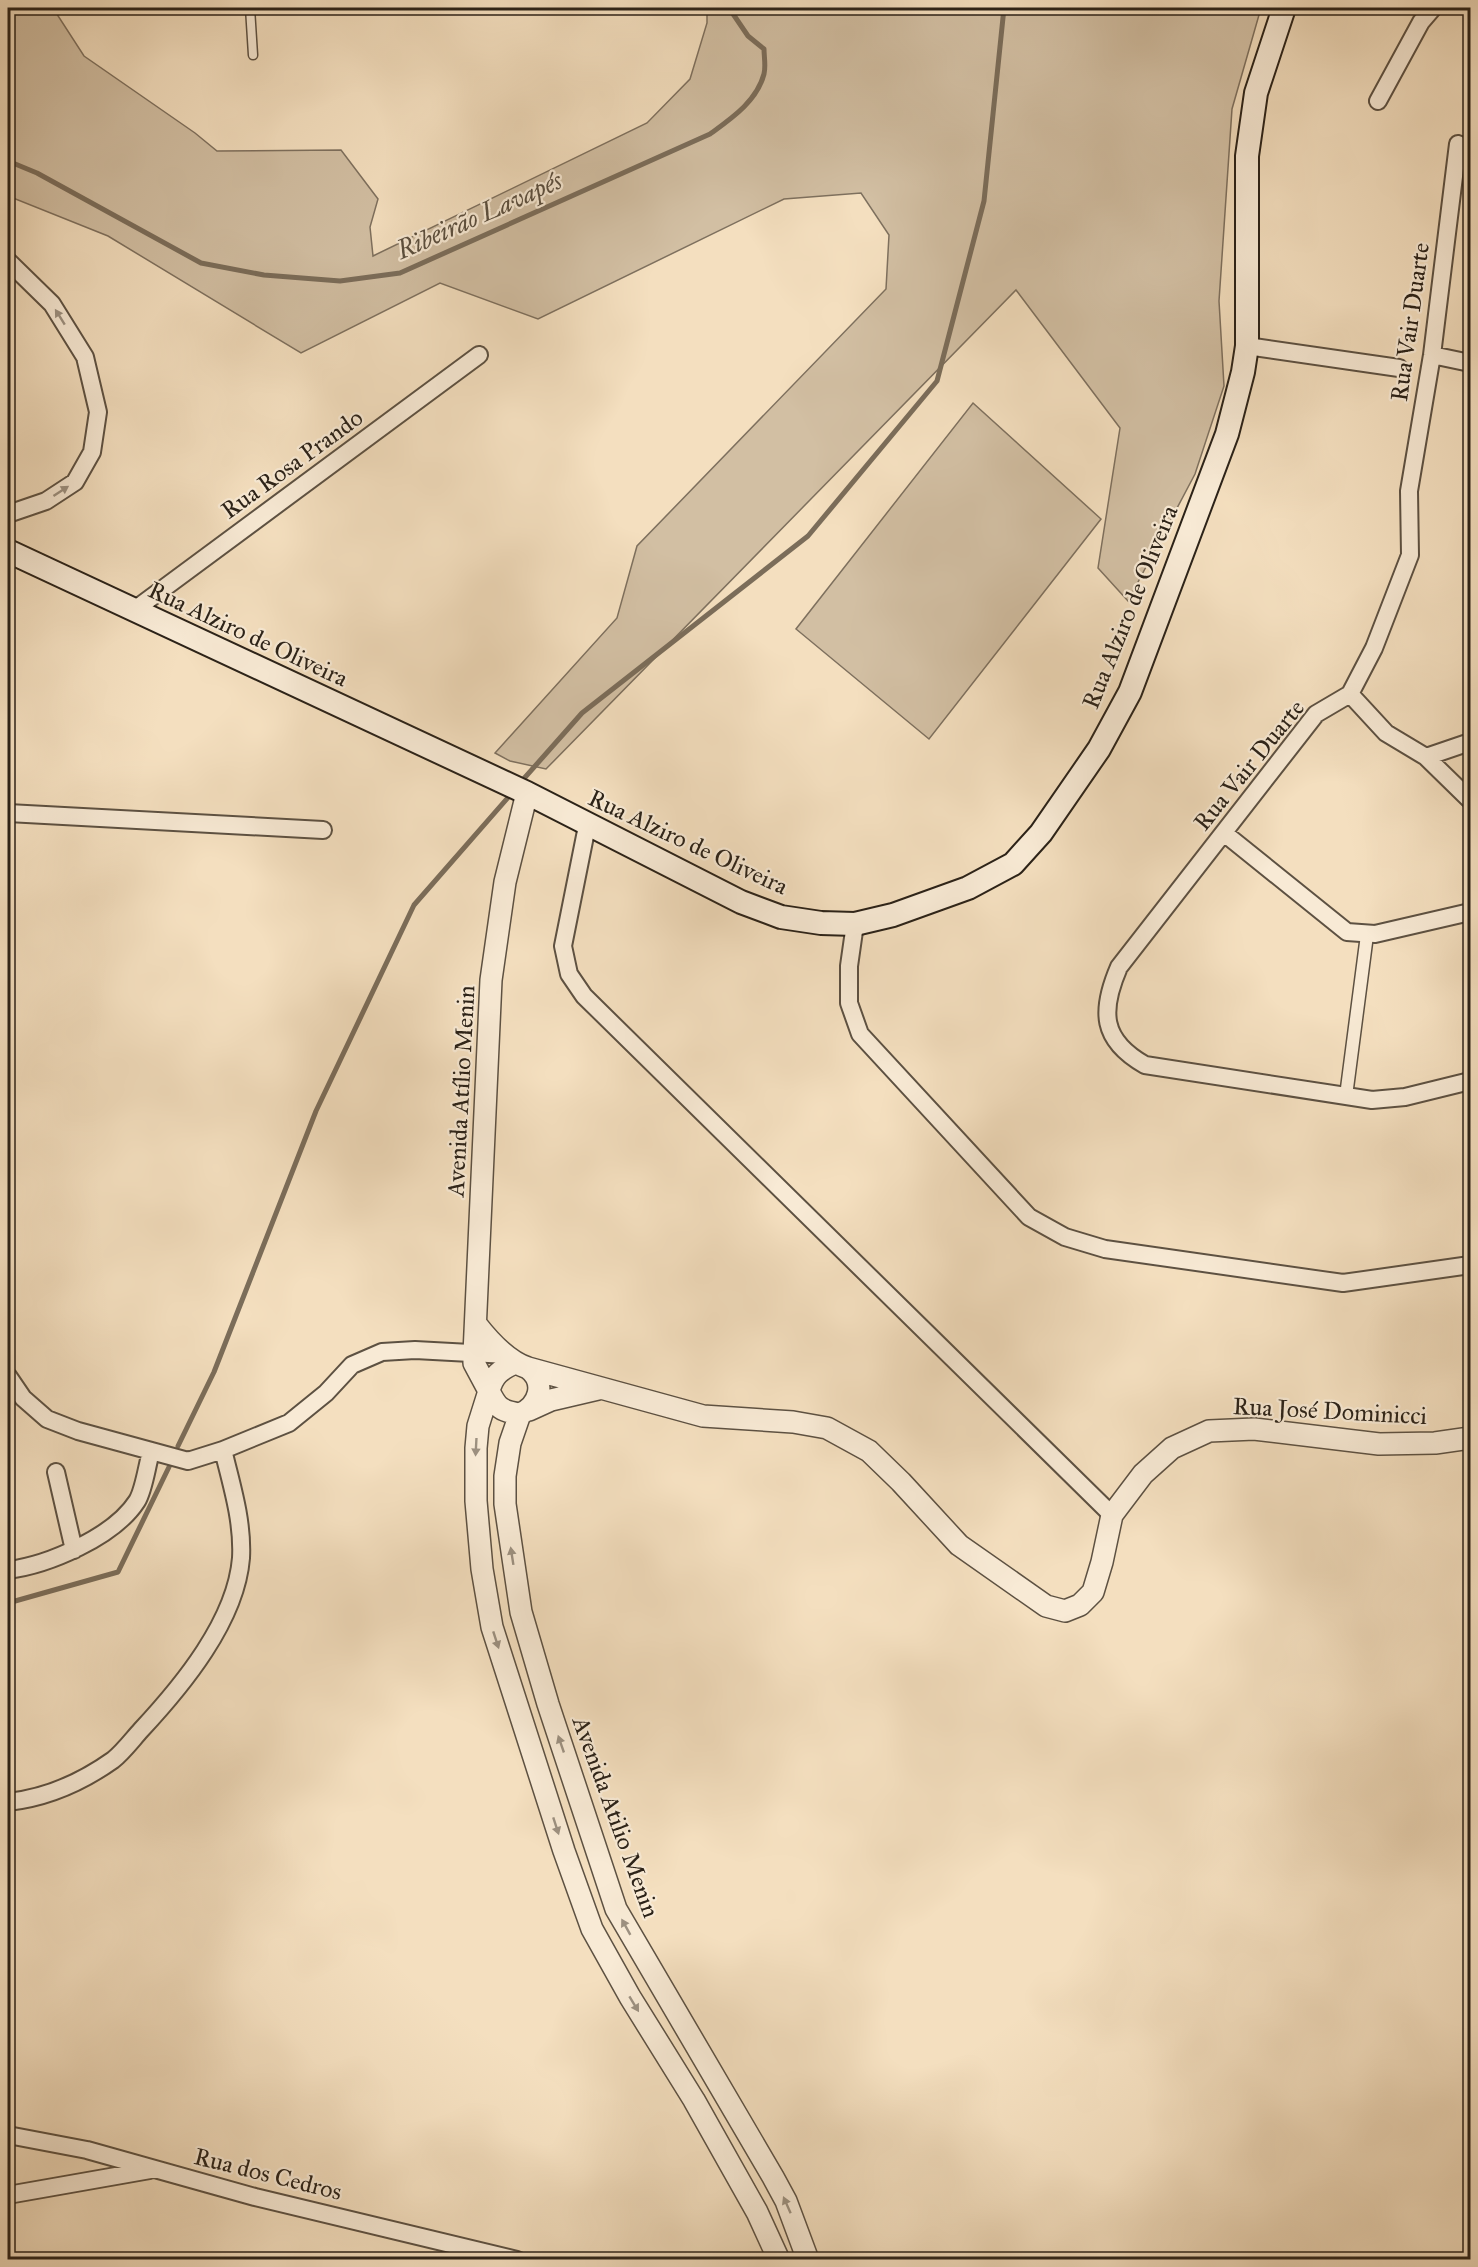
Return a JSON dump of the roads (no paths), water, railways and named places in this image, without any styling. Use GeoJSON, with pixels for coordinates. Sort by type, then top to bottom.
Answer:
{"type":"FeatureCollection","features":[{"type":"Feature","properties":{"kind":"main road","name":"Rua Alziro de Oliveira"},"geometry":{"type":"LineString","coordinates":[[8,551],[517,789],[741,902],[781,917],[821,923],[855,924],[893,915],[968,888],[1013,864],[1041,833],[1092,758],[1130,692],[1227,434],[1243,372],[1247,346],[1247,156],[1256,93],[1284,8]]}},
{"type":"Feature","properties":{"kind":"street"},"geometry":{"type":"LineString","coordinates":[[1378,101],[1420,22],[1433,8]]}},
{"type":"Feature","properties":{"kind":"street","name":"Rua Vair Duarte"},"geometry":{"type":"LineString","coordinates":[[1458,144],[1432,355],[1409,491],[1410,555],[1374,648],[1350,694],[1316,714],[1119,967],[1110,988],[1106,1013],[1112,1035],[1125,1054],[1145,1065],[1372,1100],[1405,1097],[1470,1081]]}},
{"type":"Feature","properties":{"kind":"street"},"geometry":{"type":"LineString","coordinates":[[8,261],[52,304],[85,357],[98,412],[92,452],[75,482],[46,501],[8,514]]}},
{"type":"Feature","properties":{"kind":"street"},"geometry":{"type":"LineString","coordinates":[[1247,346],[1399,368]]}},
{"type":"Feature","properties":{"kind":"street","name":"Rua Rosa Prando"},"geometry":{"type":"LineString","coordinates":[[133,611],[479,355]]}},
{"type":"Feature","properties":{"kind":"street"},"geometry":{"type":"LineString","coordinates":[[1432,355],[1470,363]]}},
{"type":"Feature","properties":{"kind":"street"},"geometry":{"type":"LineString","coordinates":[[1350,694],[1386,733],[1425,757],[1469,795]]}},
{"type":"Feature","properties":{"kind":"street"},"geometry":{"type":"LineString","coordinates":[[1425,757],[1470,742]]}},
{"type":"Feature","properties":{"kind":"street","name":"Avenida Atílio Menin"},"geometry":{"type":"LineString","coordinates":[[489,1391],[474,1363],[474,1354],[491,980],[517,789]]}},
{"type":"Feature","properties":{"kind":"street"},"geometry":{"type":"LineString","coordinates":[[8,813],[323,830]]}},
{"type":"Feature","properties":{"kind":"street"},"geometry":{"type":"LineString","coordinates":[[8,1376],[23,1398],[47,1419],[78,1431],[188,1461],[223,1450],[289,1423],[326,1393],[352,1365],[382,1352],[415,1350],[474,1354],[517,1362],[702,1416],[793,1422],[827,1428],[868,1451],[901,1482],[959,1545],[1046,1606],[1065,1611],[1080,1605],[1093,1592],[1112,1515],[584,996],[569,974],[563,946],[587,826]]}},
{"type":"Feature","properties":{"kind":"street"},"geometry":{"type":"LineString","coordinates":[[1224,832],[1347,932],[1367,935],[1470,912]]}},
{"type":"Feature","properties":{"kind":"street"},"geometry":{"type":"LineString","coordinates":[[855,924],[849,966],[849,1003],[860,1034],[1029,1217],[1065,1238],[1105,1248],[1343,1283],[1470,1265]]}},
{"type":"Feature","properties":{"kind":"street"},"geometry":{"type":"LineString","coordinates":[[1346,1096],[1367,935]]}},
{"type":"Feature","properties":{"kind":"street"},"geometry":{"type":"LineString","coordinates":[[476,1324],[489,1341],[517,1362]]}},
{"type":"Feature","properties":{"kind":"street"},"geometry":{"type":"LineString","coordinates":[[517,1362],[500,1370],[492,1378],[478,1426],[476,1501],[482,1569],[492,1627],[564,1851],[592,1929],[630,1997],[694,2100],[757,2212],[779,2259]]}},
{"type":"Feature","properties":{"kind":"street","name":"Avenida Atilio Menin"},"geometry":{"type":"LineString","coordinates":[[517,1362],[538,1379],[540,1392],[536,1403],[525,1412],[510,1443],[505,1476],[505,1504],[521,1612],[548,1704],[616,1909],[777,2185],[794,2220],[808,2259]]}},
{"type":"Feature","properties":{"kind":"street"},"geometry":{"type":"LineString","coordinates":[[489,1391],[494,1402],[504,1411],[525,1412],[551,1400],[604,1388]]}},
{"type":"Feature","properties":{"kind":"street","name":"Rua José Dominicci"},"geometry":{"type":"LineString","coordinates":[[1112,1515],[1143,1474],[1172,1448],[1209,1431],[1254,1429],[1379,1444],[1436,1443],[1470,1438]]}},
{"type":"Feature","properties":{"kind":"street"},"geometry":{"type":"LineString","coordinates":[[8,1802],[72,1785],[115,1759],[170,1699],[207,1646],[232,1599],[241,1559],[239,1517],[223,1450]]}},
{"type":"Feature","properties":{"kind":"street"},"geometry":{"type":"LineString","coordinates":[[8,1570],[74,1550],[114,1526],[137,1500],[151,1452]]}},
{"type":"Feature","properties":{"kind":"street"},"geometry":{"type":"LineString","coordinates":[[56,1472],[74,1550]]}},
{"type":"Feature","properties":{"kind":"street","name":"Rua dos Cedros"},"geometry":{"type":"LineString","coordinates":[[8,2135],[87,2150],[255,2197],[517,2259]]}},
{"type":"Feature","properties":{"kind":"street"},"geometry":{"type":"LineString","coordinates":[[8,2194],[157,2169]]}},
{"type":"Feature","properties":{"kind":"lane"},"geometry":{"type":"LineString","coordinates":[[250,8],[253,55]]}},
{"type":"Feature","properties":{"kind":"waterway","name":"Ribeirão Lavapés"},"geometry":{"type":"LineString","coordinates":[[8,161],[37,173],[201,263],[264,275],[340,281],[400,273],[710,134],[735,115],[756,93],[764,74],[765,62],[764,49],[748,36],[729,8]]}},
{"type":"Feature","properties":{"kind":"waterway"},"geometry":{"type":"LineString","coordinates":[[520,783],[582,713],[808,536],[937,381],[984,201],[1004,8]]}},
{"type":"Feature","properties":{"kind":"waterway"},"geometry":{"type":"LineString","coordinates":[[178,1446],[214,1372],[316,1111],[414,905],[512,793]]}},
{"type":"Feature","properties":{"kind":"waterway"},"geometry":{"type":"LineString","coordinates":[[8,1603],[118,1572],[169,1467]]}}]}
